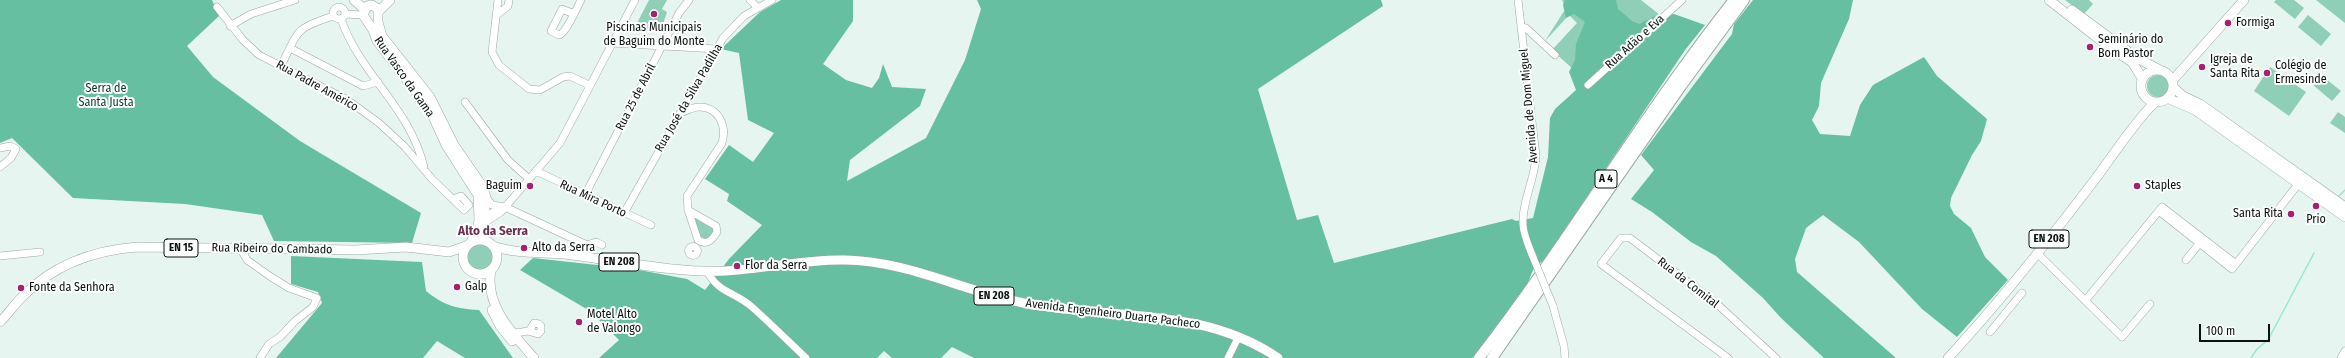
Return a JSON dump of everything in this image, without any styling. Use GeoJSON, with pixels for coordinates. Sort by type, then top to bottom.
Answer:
{"type":"FeatureCollection","features":[{"type":"Feature","properties":{"kind":"highway","name":"A 4"},"geometry":{"type":"LineString","coordinates":[[1479,358],[1513,314],[1673,82],[1734,0]]}},
{"type":"Feature","properties":{"kind":"highway","name":"A 4"},"geometry":{"type":"LineString","coordinates":[[1492,358],[1681,86],[1744,0]]}},
{"type":"Feature","properties":{"kind":"main road"},"geometry":{"type":"LineString","coordinates":[[354,0],[370,9],[390,0]]}},
{"type":"Feature","properties":{"kind":"main road"},"geometry":{"type":"LineString","coordinates":[[2049,0],[2132,62],[2142,78],[2152,70],[2161,70],[2181,64],[2236,0]]}},
{"type":"Feature","properties":{"kind":"main road"},"geometry":{"type":"LineString","coordinates":[[2059,0],[2137,58],[2161,70],[2173,84],[2345,207]]}},
{"type":"Feature","properties":{"kind":"main road"},"geometry":{"type":"LineString","coordinates":[[2244,0],[2173,84],[2167,98],[2195,110],[2345,217]]}},
{"type":"Feature","properties":{"kind":"main road","name":"Rua Vasco da Gama"},"geometry":{"type":"LineString","coordinates":[[370,9],[373,30],[377,41],[430,110],[446,146],[475,189],[485,219]]}},
{"type":"Feature","properties":{"kind":"main road","name":"Rua Vasco da Gama"},"geometry":{"type":"LineString","coordinates":[[370,9],[382,36],[430,96],[446,132],[481,184],[486,197],[484,240]]}},
{"type":"Feature","properties":{"kind":"main road","name":"EN 208"},"geometry":{"type":"LineString","coordinates":[[2139,117],[2144,96],[2141,90],[2142,78]]}},
{"type":"Feature","properties":{"kind":"main road"},"geometry":{"type":"LineString","coordinates":[[2144,96],[2155,102]]}},
{"type":"Feature","properties":{"kind":"main road","name":"EN 208"},"geometry":{"type":"LineString","coordinates":[[1952,357],[2038,254],[2119,149],[2139,117],[2155,102],[2167,98]]}},
{"type":"Feature","properties":{"kind":"main road","name":"Rua Vasco da Gama"},"geometry":{"type":"LineString","coordinates":[[469,244],[485,219]]}},
{"type":"Feature","properties":{"kind":"main road"},"geometry":{"type":"LineString","coordinates":[[493,267],[478,274],[472,272],[464,265],[462,255],[469,244],[484,240],[493,246],[497,255],[489,280],[492,299],[528,358]]}},
{"type":"Feature","properties":{"kind":"main road","name":"Rua Ribeiro do Cambado"},"geometry":{"type":"LineString","coordinates":[[394,249],[406,247],[449,252],[469,244]]}},
{"type":"Feature","properties":{"kind":"main road","name":"EN 208"},"geometry":{"type":"LineString","coordinates":[[493,246],[505,250],[531,253],[563,254],[654,266],[707,271]]}},
{"type":"Feature","properties":{"kind":"main road","name":"Rua Ribeiro do Cambado"},"geometry":{"type":"LineString","coordinates":[[2,320],[21,297],[44,278],[69,263],[114,250],[138,247],[394,249],[455,258],[464,265]]}},
{"type":"Feature","properties":{"kind":"main road","name":"EN 208"},"geometry":{"type":"LineString","coordinates":[[493,267],[505,257],[531,253]]}},
{"type":"Feature","properties":{"kind":"main road","name":"Avenida Engenheiro Duarte Pacheco"},"geometry":{"type":"LineString","coordinates":[[707,271],[808,262],[844,260],[867,261],[904,267],[996,296],[1028,304],[1182,320],[1208,327],[1238,338],[1278,358]]}},
{"type":"Feature","properties":{"kind":"main road"},"geometry":{"type":"LineString","coordinates":[[478,274],[492,311],[534,358]]}},
{"type":"Feature","properties":{"kind":"main road","name":"EN 15"},"geometry":{"type":"LineString","coordinates":[[0,328],[2,320]]}},
{"type":"Feature","properties":{"kind":"street"},"geometry":{"type":"LineString","coordinates":[[230,26],[251,14],[295,0]]}},
{"type":"Feature","properties":{"kind":"street"},"geometry":{"type":"LineString","coordinates":[[333,0],[337,7],[342,8],[343,16],[354,49],[402,114],[415,139],[425,169]]}},
{"type":"Feature","properties":{"kind":"street"},"geometry":{"type":"LineString","coordinates":[[498,0],[498,14],[492,45],[492,56],[499,65],[520,82],[534,90],[545,88],[563,77],[570,76],[589,85]]}},
{"type":"Feature","properties":{"kind":"street"},"geometry":{"type":"LineString","coordinates":[[498,14],[508,6],[509,0]]}},
{"type":"Feature","properties":{"kind":"street"},"geometry":{"type":"LineString","coordinates":[[574,14],[581,0]]}},
{"type":"Feature","properties":{"kind":"street"},"geometry":{"type":"LineString","coordinates":[[485,219],[506,207],[560,143],[634,0]]}},
{"type":"Feature","properties":{"kind":"street","name":"Rua 25 de Abril"},"geometry":{"type":"LineString","coordinates":[[585,195],[663,46],[689,0]]}},
{"type":"Feature","properties":{"kind":"street"},"geometry":{"type":"LineString","coordinates":[[750,0],[758,8]]}},
{"type":"Feature","properties":{"kind":"street","name":"Rua José da Silva Padilha"},"geometry":{"type":"LineString","coordinates":[[624,213],[716,49],[744,16],[772,0]]}},
{"type":"Feature","properties":{"kind":"street","name":"Avenida de Dom Miguel"},"geometry":{"type":"LineString","coordinates":[[1518,0],[1536,156],[1523,225],[1533,257],[1553,306],[1564,358]]}},
{"type":"Feature","properties":{"kind":"street","name":"Rua Adão e Eva"},"geometry":{"type":"LineString","coordinates":[[1588,85],[1682,0]]}},
{"type":"Feature","properties":{"kind":"street","name":"Rua Padre Américo"},"geometry":{"type":"LineString","coordinates":[[217,7],[230,26],[259,54],[346,99],[379,123],[405,146],[432,179],[453,199]]}},
{"type":"Feature","properties":{"kind":"street"},"geometry":{"type":"LineString","coordinates":[[333,16],[333,12],[337,7]]}},
{"type":"Feature","properties":{"kind":"street"},"geometry":{"type":"LineString","coordinates":[[281,66],[297,32],[302,28],[333,16],[336,18],[370,9]]}},
{"type":"Feature","properties":{"kind":"street"},"geometry":{"type":"LineString","coordinates":[[1521,26],[1526,28],[1555,55]]}},
{"type":"Feature","properties":{"kind":"street"},"geometry":{"type":"LineString","coordinates":[[611,43],[716,49]]}},
{"type":"Feature","properties":{"kind":"street"},"geometry":{"type":"LineString","coordinates":[[290,48],[363,86],[378,82]]}},
{"type":"Feature","properties":{"kind":"street"},"geometry":{"type":"LineString","coordinates":[[689,97],[697,107]]}},
{"type":"Feature","properties":{"kind":"street"},"geometry":{"type":"LineString","coordinates":[[465,102],[508,160],[529,179]]}},
{"type":"Feature","properties":{"kind":"street"},"geometry":{"type":"LineString","coordinates":[[680,113],[697,107],[705,108],[718,115],[724,124],[725,134],[722,143],[687,196],[688,210],[696,244],[710,242],[717,232],[717,228],[688,210]]}},
{"type":"Feature","properties":{"kind":"street"},"geometry":{"type":"LineString","coordinates":[[405,146],[411,145],[415,139]]}},
{"type":"Feature","properties":{"kind":"street"},"geometry":{"type":"LineString","coordinates":[[0,148],[10,146],[16,148],[11,158],[0,167]]}},
{"type":"Feature","properties":{"kind":"street"},"geometry":{"type":"LineString","coordinates":[[2290,168],[2299,179],[2298,183]]}},
{"type":"Feature","properties":{"kind":"street","name":"Rua Mira Porto"},"geometry":{"type":"LineString","coordinates":[[536,171],[651,225]]}},
{"type":"Feature","properties":{"kind":"street"},"geometry":{"type":"LineString","coordinates":[[2234,267],[2298,183],[2302,181],[2316,187]]}},
{"type":"Feature","properties":{"kind":"street"},"geometry":{"type":"LineString","coordinates":[[486,197],[492,205],[506,207],[587,245],[596,242],[602,245]]}},
{"type":"Feature","properties":{"kind":"street"},"geometry":{"type":"LineString","coordinates":[[2085,301],[2162,207],[2234,267]]}},
{"type":"Feature","properties":{"kind":"street"},"geometry":{"type":"LineString","coordinates":[[2159,211],[2199,244],[2234,267]]}},
{"type":"Feature","properties":{"kind":"street","name":"Rua da Comital"},"geometry":{"type":"LineString","coordinates":[[1728,358],[1601,264],[1621,238],[1630,238],[1717,304],[1776,358]]}},
{"type":"Feature","properties":{"kind":"street"},"geometry":{"type":"LineString","coordinates":[[2186,260],[2199,244]]}},
{"type":"Feature","properties":{"kind":"street"},"geometry":{"type":"LineString","coordinates":[[241,249],[247,260],[271,277],[290,288],[317,298],[313,307],[295,321],[280,337],[269,344],[260,358]]}},
{"type":"Feature","properties":{"kind":"street"},"geometry":{"type":"LineString","coordinates":[[0,256],[40,252]]}},
{"type":"Feature","properties":{"kind":"street"},"geometry":{"type":"LineString","coordinates":[[2038,254],[2122,337],[2150,304]]}},
{"type":"Feature","properties":{"kind":"street"},"geometry":{"type":"LineString","coordinates":[[707,271],[712,281],[718,287],[750,305],[806,358]]}},
{"type":"Feature","properties":{"kind":"street"},"geometry":{"type":"LineString","coordinates":[[1990,332],[2022,294]]}},
{"type":"Feature","properties":{"kind":"street"},"geometry":{"type":"LineString","coordinates":[[1997,304],[2006,312]]}},
{"type":"Feature","properties":{"kind":"street"},"geometry":{"type":"LineString","coordinates":[[512,333],[531,329],[512,333]]}},
{"type":"Feature","properties":{"kind":"street"},"geometry":{"type":"LineString","coordinates":[[1228,358],[1238,338]]}},
{"type":"Feature","properties":{"kind":"street"},"geometry":{"type":"LineString","coordinates":[[2341,358],[2345,351]]}},
{"type":"Feature","properties":{"kind":"green space","name":"Serra de Santa Justa"},"geometry":{"type":"Polygon","coordinates":[[[0,0],[212,0],[219,16],[187,46],[213,77],[300,141],[421,213],[412,243],[274,241],[262,215],[185,204],[73,198],[12,138],[0,143],[0,0]]]}},
{"type":"Feature","properties":{"kind":"green space","name":"Piscinas Municipais de Baguim do Monte"},"geometry":{"type":"Polygon","coordinates":[[[649,0],[667,0],[662,9],[667,12],[663,24],[661,23],[659,28],[652,24],[648,31],[636,25],[649,0]]]}},
{"type":"Feature","properties":{"kind":"green space"},"geometry":{"type":"Polygon","coordinates":[[[781,0],[853,0],[853,21],[823,64],[846,80],[872,88],[879,78],[883,64],[892,87],[926,89],[920,106],[850,160],[847,181],[926,138],[965,60],[981,9],[977,0],[1381,0],[1383,6],[1258,89],[1297,220],[1318,215],[1334,263],[1512,219],[1516,221],[1533,218],[1548,157],[1550,118],[1555,109],[1576,90],[1569,72],[1575,60],[1576,44],[1585,22],[1574,14],[1566,18],[1563,5],[1565,0],[1616,0],[1618,9],[1632,21],[1639,24],[1653,17],[1674,14],[1705,25],[1685,50],[1544,261],[1534,269],[1526,287],[1515,305],[1472,358],[974,358],[952,347],[941,358],[892,358],[884,351],[877,358],[599,358],[619,340],[590,311],[520,270],[533,258],[634,269],[687,279],[705,290],[729,259],[762,225],[727,201],[729,194],[705,179],[729,145],[753,162],[774,133],[748,120],[739,53],[721,49],[760,12],[781,0]]]}},
{"type":"Feature","properties":{"kind":"green space"},"geometry":{"type":"Polygon","coordinates":[[[1562,0],[1641,0],[1660,15],[1586,81],[1552,50],[1577,23],[1569,15],[1545,41],[1566,8],[1562,0]]]}},
{"type":"Feature","properties":{"kind":"green space"},"geometry":{"type":"Polygon","coordinates":[[[1753,0],[1853,0],[1849,19],[1821,83],[1819,106],[1812,120],[1820,134],[1850,136],[1860,105],[1873,85],[1924,57],[1937,76],[1987,119],[1981,141],[1972,155],[1951,198],[1950,206],[1954,214],[1971,228],[1985,257],[2008,280],[1957,337],[1922,309],[1859,242],[1823,215],[1806,228],[1795,259],[1797,272],[1896,358],[1824,358],[1781,318],[1763,298],[1716,256],[1691,242],[1652,212],[1631,199],[1654,170],[1641,155],[1732,34],[1734,24],[1753,0]]]}},
{"type":"Feature","properties":{"kind":"green space"},"geometry":{"type":"Polygon","coordinates":[[[2065,0],[2089,0],[2093,4],[2084,14],[2065,0]]]}},
{"type":"Feature","properties":{"kind":"green space"},"geometry":{"type":"Polygon","coordinates":[[[2276,0],[2294,0],[2304,8],[2295,19],[2274,2],[2276,0]]]}},
{"type":"Feature","properties":{"kind":"green space"},"geometry":{"type":"Polygon","coordinates":[[[2316,0],[2345,0],[2345,23],[2316,0]]]}},
{"type":"Feature","properties":{"kind":"green space"},"geometry":{"type":"Polygon","coordinates":[[[2308,15],[2331,34],[2321,46],[2298,27],[2308,15]]]}},
{"type":"Feature","properties":{"kind":"green space"},"geometry":{"type":"Polygon","coordinates":[[[2270,67],[2306,92],[2289,116],[2254,91],[2270,67]]]}},
{"type":"Feature","properties":{"kind":"green space"},"geometry":{"type":"Polygon","coordinates":[[[2154,75],[2162,75],[2169,82],[2169,90],[2162,97],[2154,97],[2147,90],[2147,82],[2154,75]]]}},
{"type":"Feature","properties":{"kind":"green space"},"geometry":{"type":"Polygon","coordinates":[[[2321,75],[2341,91],[2332,101],[2313,85],[2321,75]]]}},
{"type":"Feature","properties":{"kind":"green space"},"geometry":{"type":"Polygon","coordinates":[[[2338,112],[2345,117],[2345,133],[2330,123],[2338,112]]]}},
{"type":"Feature","properties":{"kind":"green space"},"geometry":{"type":"Polygon","coordinates":[[[694,217],[715,230],[708,239],[700,238],[694,217]]]}},
{"type":"Feature","properties":{"kind":"green space"},"geometry":{"type":"Polygon","coordinates":[[[480,243],[490,247],[494,257],[490,267],[480,271],[470,267],[466,257],[470,247],[480,243]]]}},
{"type":"Feature","properties":{"kind":"green space"},"geometry":{"type":"Polygon","coordinates":[[[291,256],[422,262],[426,291],[444,303],[464,309],[479,310],[513,358],[465,358],[437,341],[423,358],[276,358],[322,303],[318,292],[291,284],[291,256]]]}},
{"type":"Feature","properties":{"kind":"waterway"},"geometry":{"type":"LineString","coordinates":[[2339,196],[2345,190]]}},
{"type":"Feature","properties":{"kind":"waterway"},"geometry":{"type":"LineString","coordinates":[[2251,358],[2257,349],[2268,340],[2314,253]]}},
{"type":"Feature","properties":{"kind":"place","name":"Piscinas Municipais de Baguim do Monte"},"geometry":{"type":"Point","coordinates":[654,14]}},
{"type":"Feature","properties":{"kind":"place","name":"Formiga"},"geometry":{"type":"Point","coordinates":[2228,23]}},
{"type":"Feature","properties":{"kind":"place","name":"Seminário do Bom Pastor"},"geometry":{"type":"Point","coordinates":[2090,47]}},
{"type":"Feature","properties":{"kind":"place","name":"Igreja de Santa Rita"},"geometry":{"type":"Point","coordinates":[2202,67]}},
{"type":"Feature","properties":{"kind":"place","name":"Colégio de Ermesinde"},"geometry":{"type":"Point","coordinates":[2267,73]}},
{"type":"Feature","properties":{"kind":"place","name":"Baguim"},"geometry":{"type":"Point","coordinates":[530,186]}},
{"type":"Feature","properties":{"kind":"place","name":"Staples"},"geometry":{"type":"Point","coordinates":[2137,186]}},
{"type":"Feature","properties":{"kind":"place","name":"Prio"},"geometry":{"type":"Point","coordinates":[2316,206]}},
{"type":"Feature","properties":{"kind":"place","name":"Santa Rita"},"geometry":{"type":"Point","coordinates":[2291,214]}},
{"type":"Feature","properties":{"kind":"place","name":"Alto da Serra"},"geometry":{"type":"Point","coordinates":[524,248]}},
{"type":"Feature","properties":{"kind":"place","name":"Flor da Serra"},"geometry":{"type":"Point","coordinates":[737,266]}},
{"type":"Feature","properties":{"kind":"place","name":"Galp"},"geometry":{"type":"Point","coordinates":[457,287]}},
{"type":"Feature","properties":{"kind":"place","name":"Fonte da Senhora"},"geometry":{"type":"Point","coordinates":[21,288]}},
{"type":"Feature","properties":{"kind":"place","name":"Motel Alto de Valongo"},"geometry":{"type":"Point","coordinates":[579,322]}},
{"type":"Feature","properties":{"kind":"district","name":"Alto da Serra"},"geometry":{"type":"Point","coordinates":[493,231]}}]}
